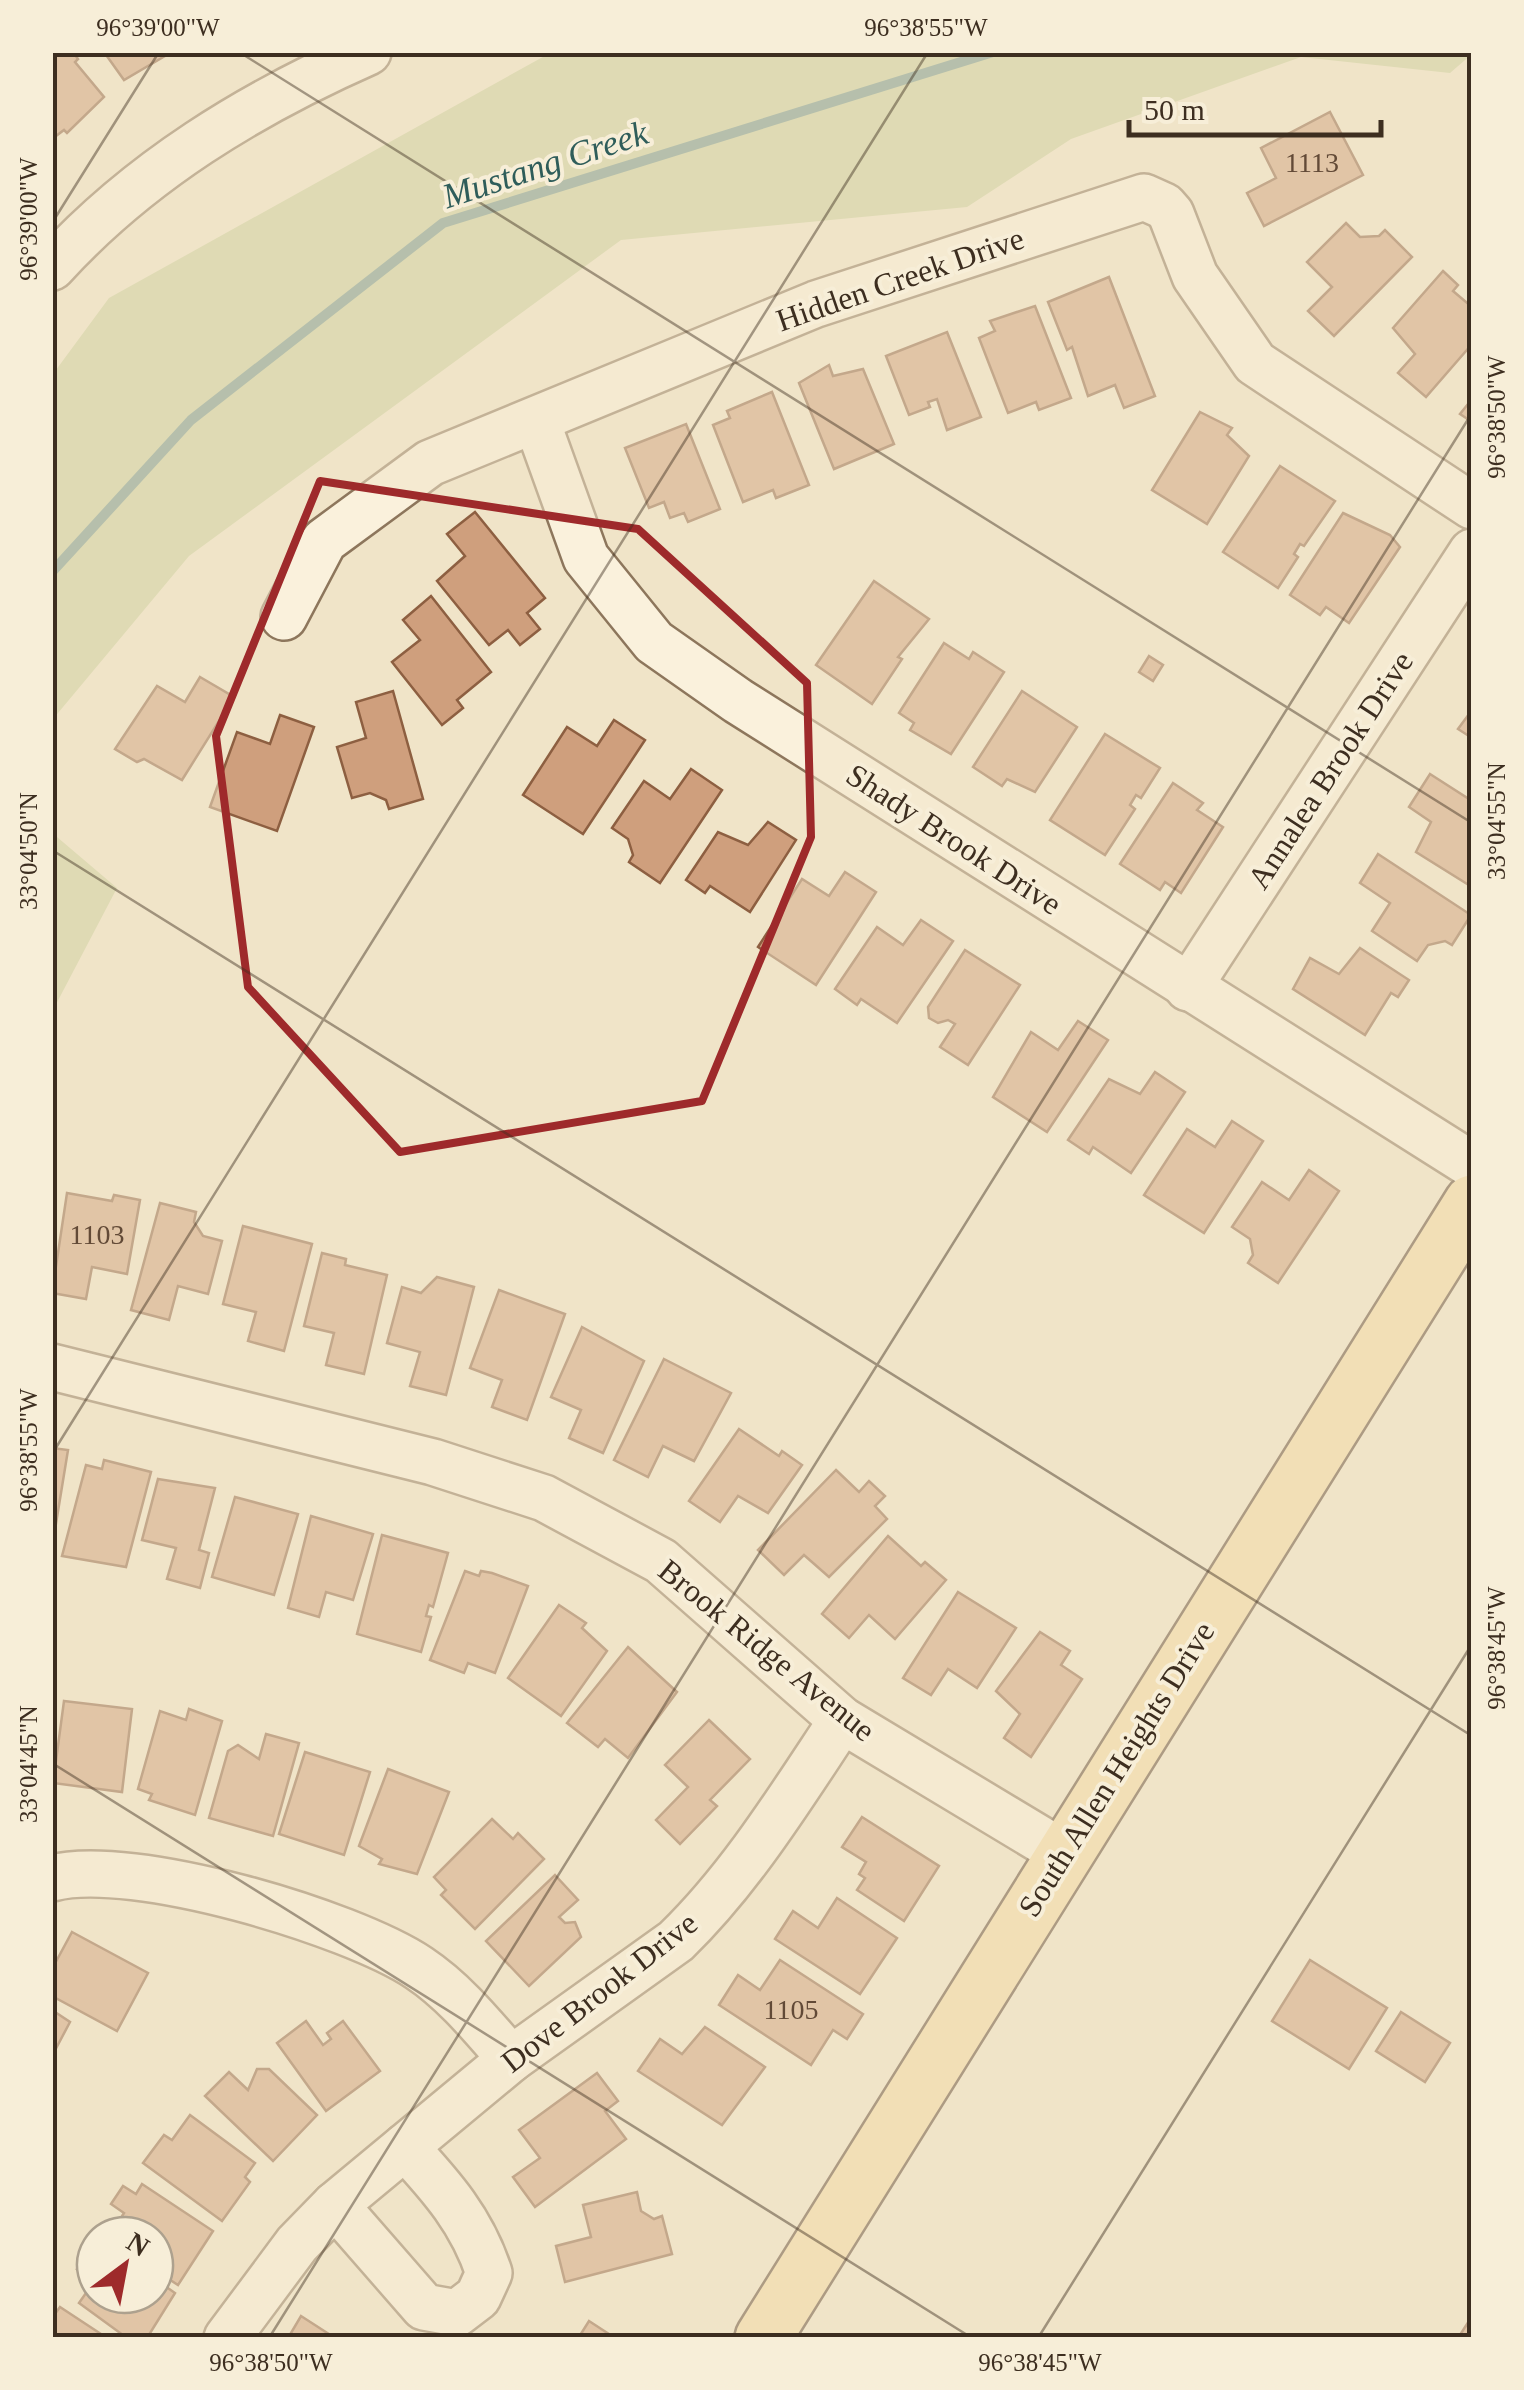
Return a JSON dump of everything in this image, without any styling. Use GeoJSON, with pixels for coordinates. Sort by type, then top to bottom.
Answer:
{"type":"FeatureCollection","features":[{"type":"Feature","properties":{"kind":"main road","name":"South Allen Heights Drive"},"geometry":{"type":"LineString","coordinates":[[763,2338],[1472,1203]]}},
{"type":"Feature","properties":{"kind":"street"},"geometry":{"type":"LineString","coordinates":[[52,267],[160,168],[309,78],[368,52]]}},
{"type":"Feature","properties":{"kind":"street","name":"Hidden Creek Drive"},"geometry":{"type":"LineString","coordinates":[[284,617],[324,541],[430,463],[816,304],[1144,198],[1172,214],[1195,276],[1256,363],[1472,506]]}},
{"type":"Feature","properties":{"kind":"street","name":"Shady Brook Drive"},"geometry":{"type":"LineString","coordinates":[[537,422],[586,558],[654,642],[738,701],[1472,1165]]}},
{"type":"Feature","properties":{"kind":"street","name":"Annalea Brook Drive"},"geometry":{"type":"LineString","coordinates":[[1188,988],[1472,552]]}},
{"type":"Feature","properties":{"kind":"street","name":"Brook Ridge Avenue"},"geometry":{"type":"LineString","coordinates":[[52,1367],[432,1462],[544,1498],[661,1561],[842,1720],[1063,1853]]}},
{"type":"Feature","properties":{"kind":"street","name":"Dove Brook Drive"},"geometry":{"type":"LineString","coordinates":[[227,2338],[286,2258],[334,2204],[511,2059],[676,1940],[697,1920],[780,1812],[842,1720]]}},
{"type":"Feature","properties":{"kind":"street"},"geometry":{"type":"LineString","coordinates":[[52,1878],[79,1871],[129,1876],[217,1894],[300,1918],[394,1952],[465,2006],[511,2059]]}},
{"type":"Feature","properties":{"kind":"street"},"geometry":{"type":"LineString","coordinates":[[334,2204],[424,2307],[457,2313],[478,2297],[489,2273],[480,2246],[457,2203],[405,2147]]}},
{"type":"Feature","properties":{"kind":"highlighted area"},"geometry":{"type":"Polygon","coordinates":[[[320,481],[638,529],[807,683],[811,837],[702,1101],[400,1152],[248,987],[216,736],[320,481]]]}},
{"type":"Feature","properties":{"kind":"green space"},"geometry":{"type":"Polygon","coordinates":[[[550,53],[1472,54],[1450,73],[1301,57],[1071,139],[967,207],[621,240],[189,556],[53,719],[53,374],[109,298],[550,53]]]}},
{"type":"Feature","properties":{"kind":"green space"},"geometry":{"type":"Polygon","coordinates":[[[53,813],[57,837],[117,888],[53,1010],[53,813]]]}},
{"type":"Feature","properties":{"kind":"building"},"geometry":{"type":"Polygon","coordinates":[[[52,52],[73,52],[78,59],[75,62],[104,97],[67,133],[64,130],[52,139],[52,52]]]}},
{"type":"Feature","properties":{"kind":"building"},"geometry":{"type":"Polygon","coordinates":[[[104,52],[169,52],[170,53],[124,80],[104,52]]]}},
{"type":"Feature","properties":{"kind":"building"},"geometry":{"type":"Polygon","coordinates":[[[1330,112],[1363,175],[1264,226],[1247,193],[1276,178],[1261,148],[1330,112]]]}},
{"type":"Feature","properties":{"kind":"building"},"geometry":{"type":"Polygon","coordinates":[[[1346,223],[1360,237],[1379,236],[1385,230],[1412,257],[1334,336],[1308,311],[1332,287],[1307,262],[1346,223]]]}},
{"type":"Feature","properties":{"kind":"building"},"geometry":{"type":"Polygon","coordinates":[[[1443,271],[1458,285],[1453,291],[1472,307],[1472,344],[1426,397],[1398,373],[1415,354],[1393,328],[1443,271]]]}},
{"type":"Feature","properties":{"kind":"building"},"geometry":{"type":"Polygon","coordinates":[[[1109,277],[1155,396],[1124,408],[1115,385],[1088,396],[1072,347],[1067,350],[1048,302],[1109,277]]]}},
{"type":"Feature","properties":{"kind":"building"},"geometry":{"type":"Polygon","coordinates":[[[1035,306],[1071,398],[1039,410],[1036,402],[1008,413],[979,338],[995,331],[990,321],[1035,306]]]}},
{"type":"Feature","properties":{"kind":"building"},"geometry":{"type":"Polygon","coordinates":[[[947,332],[981,417],[947,430],[937,399],[928,402],[930,407],[909,415],[886,356],[947,332]]]}},
{"type":"Feature","properties":{"kind":"building"},"geometry":{"type":"Polygon","coordinates":[[[829,365],[833,376],[863,369],[894,444],[834,469],[799,383],[829,365]]]}},
{"type":"Feature","properties":{"kind":"building"},"geometry":{"type":"Polygon","coordinates":[[[772,392],[809,485],[776,498],[773,490],[743,502],[713,425],[730,418],[727,411],[772,392]]]}},
{"type":"Feature","properties":{"kind":"building"},"geometry":{"type":"Polygon","coordinates":[[[1472,399],[1472,422],[1460,414],[1472,399]]]}},
{"type":"Feature","properties":{"kind":"building"},"geometry":{"type":"Polygon","coordinates":[[[1200,412],[1232,428],[1227,435],[1249,456],[1207,524],[1152,490],[1200,412]]]}},
{"type":"Feature","properties":{"kind":"building"},"geometry":{"type":"Polygon","coordinates":[[[686,424],[720,509],[688,522],[684,513],[670,518],[664,502],[649,508],[625,448],[686,424]]]}},
{"type":"Feature","properties":{"kind":"building"},"geometry":{"type":"Polygon","coordinates":[[[1280,466],[1335,501],[1304,546],[1300,544],[1294,554],[1298,557],[1278,588],[1223,552],[1280,466]]]}},
{"type":"Feature","properties":{"kind":"building"},"geometry":{"type":"Polygon","coordinates":[[[475,512],[545,598],[527,613],[540,629],[520,645],[508,630],[489,645],[437,581],[465,556],[447,534],[475,512]]]}},
{"type":"Feature","properties":{"kind":"building"},"geometry":{"type":"Polygon","coordinates":[[[1343,513],[1390,535],[1400,547],[1349,623],[1326,607],[1320,615],[1290,595],[1343,513]]]}},
{"type":"Feature","properties":{"kind":"building"},"geometry":{"type":"Polygon","coordinates":[[[874,581],[929,619],[898,657],[902,659],[872,704],[816,665],[874,581]]]}},
{"type":"Feature","properties":{"kind":"building"},"geometry":{"type":"Polygon","coordinates":[[[431,596],[491,672],[457,700],[463,708],[442,725],[392,662],[420,640],[403,620],[431,596]]]}},
{"type":"Feature","properties":{"kind":"building"},"geometry":{"type":"Polygon","coordinates":[[[944,643],[969,659],[973,652],[1004,672],[951,754],[910,730],[914,723],[899,713],[944,643]]]}},
{"type":"Feature","properties":{"kind":"building"},"geometry":{"type":"Polygon","coordinates":[[[1149,656],[1163,665],[1153,681],[1139,672],[1149,656]]]}},
{"type":"Feature","properties":{"kind":"building"},"geometry":{"type":"Polygon","coordinates":[[[200,677],[234,697],[182,780],[144,759],[137,762],[115,749],[157,686],[185,702],[200,677]]]}},
{"type":"Feature","properties":{"kind":"building"},"geometry":{"type":"Polygon","coordinates":[[[393,691],[423,799],[389,809],[386,800],[370,793],[352,798],[337,747],[366,738],[356,702],[393,691]]]}},
{"type":"Feature","properties":{"kind":"building"},"geometry":{"type":"Polygon","coordinates":[[[1022,691],[1077,727],[1035,792],[1007,779],[1002,786],[973,767],[1022,691]]]}},
{"type":"Feature","properties":{"kind":"building"},"geometry":{"type":"Polygon","coordinates":[[[1472,710],[1472,738],[1458,729],[1472,710]]]}},
{"type":"Feature","properties":{"kind":"building"},"geometry":{"type":"Polygon","coordinates":[[[280,715],[314,727],[277,831],[210,807],[237,732],[270,744],[280,715]]]}},
{"type":"Feature","properties":{"kind":"building"},"geometry":{"type":"Polygon","coordinates":[[[614,720],[645,740],[583,834],[523,795],[567,727],[597,746],[614,720]]]}},
{"type":"Feature","properties":{"kind":"building"},"geometry":{"type":"Polygon","coordinates":[[[1105,734],[1160,768],[1141,798],[1136,795],[1130,805],[1135,809],[1105,855],[1050,820],[1105,734]]]}},
{"type":"Feature","properties":{"kind":"building"},"geometry":{"type":"Polygon","coordinates":[[[691,769],[722,790],[660,883],[629,862],[633,855],[628,839],[612,828],[644,781],[670,799],[691,769]]]}},
{"type":"Feature","properties":{"kind":"building"},"geometry":{"type":"Polygon","coordinates":[[[1430,774],[1472,801],[1472,887],[1416,852],[1431,822],[1409,807],[1430,774]]]}},
{"type":"Feature","properties":{"kind":"building"},"geometry":{"type":"Polygon","coordinates":[[[1173,783],[1203,803],[1197,810],[1223,827],[1181,893],[1165,882],[1160,890],[1120,864],[1173,783]]]}},
{"type":"Feature","properties":{"kind":"building"},"geometry":{"type":"Polygon","coordinates":[[[768,822],[796,840],[750,912],[710,886],[705,893],[686,880],[718,832],[748,845],[768,822]]]}},
{"type":"Feature","properties":{"kind":"building"},"geometry":{"type":"Polygon","coordinates":[[[1378,854],[1471,915],[1452,945],[1445,941],[1428,945],[1417,961],[1372,931],[1390,903],[1360,883],[1378,854]]]}},
{"type":"Feature","properties":{"kind":"building"},"geometry":{"type":"Polygon","coordinates":[[[845,872],[876,892],[816,985],[758,947],[802,879],[829,896],[845,872]]]}},
{"type":"Feature","properties":{"kind":"building"},"geometry":{"type":"Polygon","coordinates":[[[921,920],[953,941],[897,1023],[861,999],[857,1005],[835,989],[877,927],[903,945],[921,920]]]}},
{"type":"Feature","properties":{"kind":"building"},"geometry":{"type":"Polygon","coordinates":[[[1360,948],[1409,980],[1398,997],[1391,993],[1365,1035],[1293,989],[1310,958],[1339,974],[1360,948]]]}},
{"type":"Feature","properties":{"kind":"building"},"geometry":{"type":"Polygon","coordinates":[[[965,950],[1020,985],[968,1065],[940,1047],[955,1024],[929,1018],[928,1007],[965,950]]]}},
{"type":"Feature","properties":{"kind":"building"},"geometry":{"type":"Polygon","coordinates":[[[1078,1021],[1108,1040],[1047,1132],[993,1097],[1031,1032],[1058,1050],[1078,1021]]]}},
{"type":"Feature","properties":{"kind":"building"},"geometry":{"type":"Polygon","coordinates":[[[1155,1072],[1185,1092],[1131,1173],[1093,1147],[1089,1154],[1068,1140],[1109,1079],[1140,1094],[1155,1072]]]}},
{"type":"Feature","properties":{"kind":"building"},"geometry":{"type":"Polygon","coordinates":[[[1232,1121],[1263,1141],[1204,1233],[1144,1195],[1187,1129],[1215,1147],[1232,1121]]]}},
{"type":"Feature","properties":{"kind":"building"},"geometry":{"type":"Polygon","coordinates":[[[1309,1170],[1339,1191],[1278,1283],[1248,1263],[1253,1255],[1250,1239],[1232,1227],[1262,1182],[1289,1200],[1309,1170]]]}},
{"type":"Feature","properties":{"kind":"building"},"geometry":{"type":"Polygon","coordinates":[[[67,1193],[112,1201],[114,1195],[140,1200],[127,1274],[92,1267],[86,1299],[52,1293],[67,1193]]]}},
{"type":"Feature","properties":{"kind":"building"},"geometry":{"type":"Polygon","coordinates":[[[160,1203],[196,1212],[194,1222],[203,1236],[222,1241],[208,1294],[178,1286],[169,1320],[131,1310],[160,1203]]]}},
{"type":"Feature","properties":{"kind":"building"},"geometry":{"type":"Polygon","coordinates":[[[243,1226],[312,1244],[284,1351],[248,1341],[256,1312],[223,1304],[243,1226]]]}},
{"type":"Feature","properties":{"kind":"building"},"geometry":{"type":"Polygon","coordinates":[[[322,1253],[346,1259],[345,1265],[387,1275],[364,1374],[326,1365],[334,1333],[304,1326],[322,1253]]]}},
{"type":"Feature","properties":{"kind":"building"},"geometry":{"type":"Polygon","coordinates":[[[437,1277],[474,1287],[446,1395],[410,1386],[420,1352],[387,1343],[402,1287],[421,1293],[437,1277]]]}},
{"type":"Feature","properties":{"kind":"building"},"geometry":{"type":"Polygon","coordinates":[[[499,1290],[565,1314],[527,1420],[492,1407],[502,1380],[470,1368],[499,1290]]]}},
{"type":"Feature","properties":{"kind":"building"},"geometry":{"type":"Polygon","coordinates":[[[582,1327],[644,1361],[603,1453],[569,1438],[581,1410],[551,1397],[582,1327]]]}},
{"type":"Feature","properties":{"kind":"building"},"geometry":{"type":"Polygon","coordinates":[[[664,1359],[731,1393],[694,1461],[663,1446],[648,1477],[614,1460],[664,1359]]]}},
{"type":"Feature","properties":{"kind":"building"},"geometry":{"type":"Polygon","coordinates":[[[739,1429],[779,1456],[782,1451],[802,1465],[768,1513],[738,1496],[720,1522],[689,1501],[739,1429]]]}},
{"type":"Feature","properties":{"kind":"building"},"geometry":{"type":"Polygon","coordinates":[[[52,1448],[68,1450],[53,1542],[52,1542],[52,1448]]]}},
{"type":"Feature","properties":{"kind":"building"},"geometry":{"type":"Polygon","coordinates":[[[104,1460],[151,1472],[126,1567],[62,1556],[86,1465],[102,1469],[104,1460]]]}},
{"type":"Feature","properties":{"kind":"building"},"geometry":{"type":"Polygon","coordinates":[[[836,1470],[859,1492],[869,1481],[885,1496],[875,1506],[887,1519],[829,1577],[804,1555],[784,1575],[758,1550],[836,1470]]]}},
{"type":"Feature","properties":{"kind":"building"},"geometry":{"type":"Polygon","coordinates":[[[158,1479],[215,1488],[199,1550],[209,1553],[200,1588],[167,1579],[176,1548],[142,1540],[158,1479]]]}},
{"type":"Feature","properties":{"kind":"building"},"geometry":{"type":"Polygon","coordinates":[[[235,1497],[298,1514],[274,1595],[212,1577],[235,1497]]]}},
{"type":"Feature","properties":{"kind":"building"},"geometry":{"type":"Polygon","coordinates":[[[311,1516],[373,1534],[353,1600],[326,1592],[319,1617],[288,1608],[311,1516]]]}},
{"type":"Feature","properties":{"kind":"building"},"geometry":{"type":"Polygon","coordinates":[[[382,1535],[448,1553],[433,1607],[429,1605],[426,1616],[431,1617],[421,1652],[357,1634],[382,1535]]]}},
{"type":"Feature","properties":{"kind":"building"},"geometry":{"type":"Polygon","coordinates":[[[888,1536],[921,1566],[925,1562],[946,1580],[895,1639],[869,1615],[849,1638],[822,1614],[888,1536]]]}},
{"type":"Feature","properties":{"kind":"building"},"geometry":{"type":"Polygon","coordinates":[[[465,1571],[479,1576],[481,1571],[492,1573],[528,1586],[495,1673],[468,1663],[464,1673],[430,1660],[465,1571]]]}},
{"type":"Feature","properties":{"kind":"building"},"geometry":{"type":"Polygon","coordinates":[[[958,1592],[1016,1628],[977,1688],[948,1669],[931,1695],[903,1678],[958,1592]]]}},
{"type":"Feature","properties":{"kind":"building"},"geometry":{"type":"Polygon","coordinates":[[[559,1605],[586,1623],[582,1628],[607,1651],[561,1716],[508,1678],[559,1605]]]}},
{"type":"Feature","properties":{"kind":"building"},"geometry":{"type":"Polygon","coordinates":[[[1040,1632],[1070,1651],[1061,1665],[1082,1679],[1031,1757],[1004,1738],[1020,1714],[996,1691],[1040,1632]]]}},
{"type":"Feature","properties":{"kind":"building"},"geometry":{"type":"Polygon","coordinates":[[[628,1647],[677,1692],[628,1758],[605,1739],[598,1747],[567,1723],[628,1647]]]}},
{"type":"Feature","properties":{"kind":"building"},"geometry":{"type":"Polygon","coordinates":[[[64,1701],[132,1709],[122,1792],[53,1783],[64,1701]]]}},
{"type":"Feature","properties":{"kind":"building"},"geometry":{"type":"Polygon","coordinates":[[[189,1709],[222,1721],[195,1815],[149,1800],[152,1794],[138,1789],[160,1711],[186,1720],[189,1709]]]}},
{"type":"Feature","properties":{"kind":"building"},"geometry":{"type":"Polygon","coordinates":[[[709,1720],[750,1759],[710,1800],[717,1806],[680,1844],[656,1820],[688,1787],[665,1765],[709,1720]]]}},
{"type":"Feature","properties":{"kind":"building"},"geometry":{"type":"Polygon","coordinates":[[[266,1734],[299,1743],[273,1836],[209,1818],[228,1751],[238,1745],[259,1759],[266,1734]]]}},
{"type":"Feature","properties":{"kind":"building"},"geometry":{"type":"Polygon","coordinates":[[[305,1752],[370,1772],[344,1855],[279,1834],[305,1752]]]}},
{"type":"Feature","properties":{"kind":"building"},"geometry":{"type":"Polygon","coordinates":[[[388,1769],[449,1792],[417,1874],[379,1864],[382,1859],[359,1846],[388,1769]]]}},
{"type":"Feature","properties":{"kind":"building"},"geometry":{"type":"Polygon","coordinates":[[[862,1817],[939,1866],[904,1921],[857,1890],[865,1878],[859,1874],[866,1862],[842,1847],[862,1817]]]}},
{"type":"Feature","properties":{"kind":"building"},"geometry":{"type":"Polygon","coordinates":[[[492,1819],[513,1839],[518,1833],[544,1859],[475,1929],[441,1895],[446,1890],[434,1877],[492,1819]]]}},
{"type":"Feature","properties":{"kind":"building"},"geometry":{"type":"Polygon","coordinates":[[[555,1875],[578,1900],[559,1917],[565,1923],[575,1922],[581,1937],[529,1986],[486,1941],[555,1875]]]}},
{"type":"Feature","properties":{"kind":"building"},"geometry":{"type":"Polygon","coordinates":[[[837,1898],[897,1938],[860,1994],[775,1939],[793,1911],[818,1928],[837,1898]]]}},
{"type":"Feature","properties":{"kind":"building"},"geometry":{"type":"Polygon","coordinates":[[[72,1932],[148,1973],[117,2031],[52,1996],[52,1969],[72,1932]]]}},
{"type":"Feature","properties":{"kind":"building"},"geometry":{"type":"Polygon","coordinates":[[[780,1960],[863,2014],[847,2039],[833,2030],[811,2065],[719,2005],[738,1975],[760,1990],[780,1960]]]}},
{"type":"Feature","properties":{"kind":"building"},"geometry":{"type":"Polygon","coordinates":[[[1310,1960],[1387,2008],[1349,2069],[1272,2021],[1310,1960]]]}},
{"type":"Feature","properties":{"kind":"building"},"geometry":{"type":"Polygon","coordinates":[[[52,2010],[70,2022],[52,2056],[52,2010]]]}},
{"type":"Feature","properties":{"kind":"building"},"geometry":{"type":"Polygon","coordinates":[[[1401,2012],[1450,2043],[1425,2082],[1376,2051],[1401,2012]]]}},
{"type":"Feature","properties":{"kind":"building"},"geometry":{"type":"Polygon","coordinates":[[[306,2021],[323,2045],[331,2039],[327,2033],[343,2021],[380,2071],[326,2111],[277,2043],[306,2021]]]}},
{"type":"Feature","properties":{"kind":"building"},"geometry":{"type":"Polygon","coordinates":[[[705,2027],[765,2067],[722,2125],[638,2071],[660,2039],[682,2054],[705,2027]]]}},
{"type":"Feature","properties":{"kind":"building"},"geometry":{"type":"Polygon","coordinates":[[[257,2069],[269,2069],[317,2115],[273,2161],[205,2096],[229,2072],[248,2090],[257,2069]]]}},
{"type":"Feature","properties":{"kind":"building"},"geometry":{"type":"Polygon","coordinates":[[[597,2073],[618,2101],[605,2111],[626,2139],[535,2207],[513,2177],[540,2158],[519,2130],[597,2073]]]}},
{"type":"Feature","properties":{"kind":"building"},"geometry":{"type":"Polygon","coordinates":[[[190,2115],[255,2163],[245,2177],[250,2182],[222,2221],[143,2163],[164,2135],[172,2140],[190,2115]]]}},
{"type":"Feature","properties":{"kind":"building"},"geometry":{"type":"Polygon","coordinates":[[[142,2184],[213,2231],[178,2285],[175,2215],[123,2215],[111,2204],[123,2186],[136,2194],[142,2184]]]}},
{"type":"Feature","properties":{"kind":"building"},"geometry":{"type":"Polygon","coordinates":[[[637,2192],[641,2211],[654,2219],[662,2216],[672,2254],[565,2282],[556,2246],[591,2237],[583,2205],[637,2192]]]}},
{"type":"Feature","properties":{"kind":"building"},"geometry":{"type":"Polygon","coordinates":[[[60,2307],[107,2338],[52,2338],[52,2318],[60,2307]]]}},
{"type":"Feature","properties":{"kind":"building"},"geometry":{"type":"Polygon","coordinates":[[[95,2315],[161,2315],[147,2338],[127,2338],[95,2315]]]}},
{"type":"Feature","properties":{"kind":"building"},"geometry":{"type":"Polygon","coordinates":[[[301,2316],[335,2338],[288,2338],[301,2316]]]}},
{"type":"Feature","properties":{"kind":"building"},"geometry":{"type":"Polygon","coordinates":[[[589,2321],[615,2338],[573,2338],[579,2337],[589,2321]]]}},
{"type":"Feature","properties":{"kind":"building"},"geometry":{"type":"Polygon","coordinates":[[[1467,2324],[1472,2338],[1458,2338],[1467,2324]]]}},
{"type":"Feature","properties":{"kind":"waterway","name":"Mustang Creek"},"geometry":{"type":"LineString","coordinates":[[52,572],[191,420],[443,223],[993,52]]}}]}
